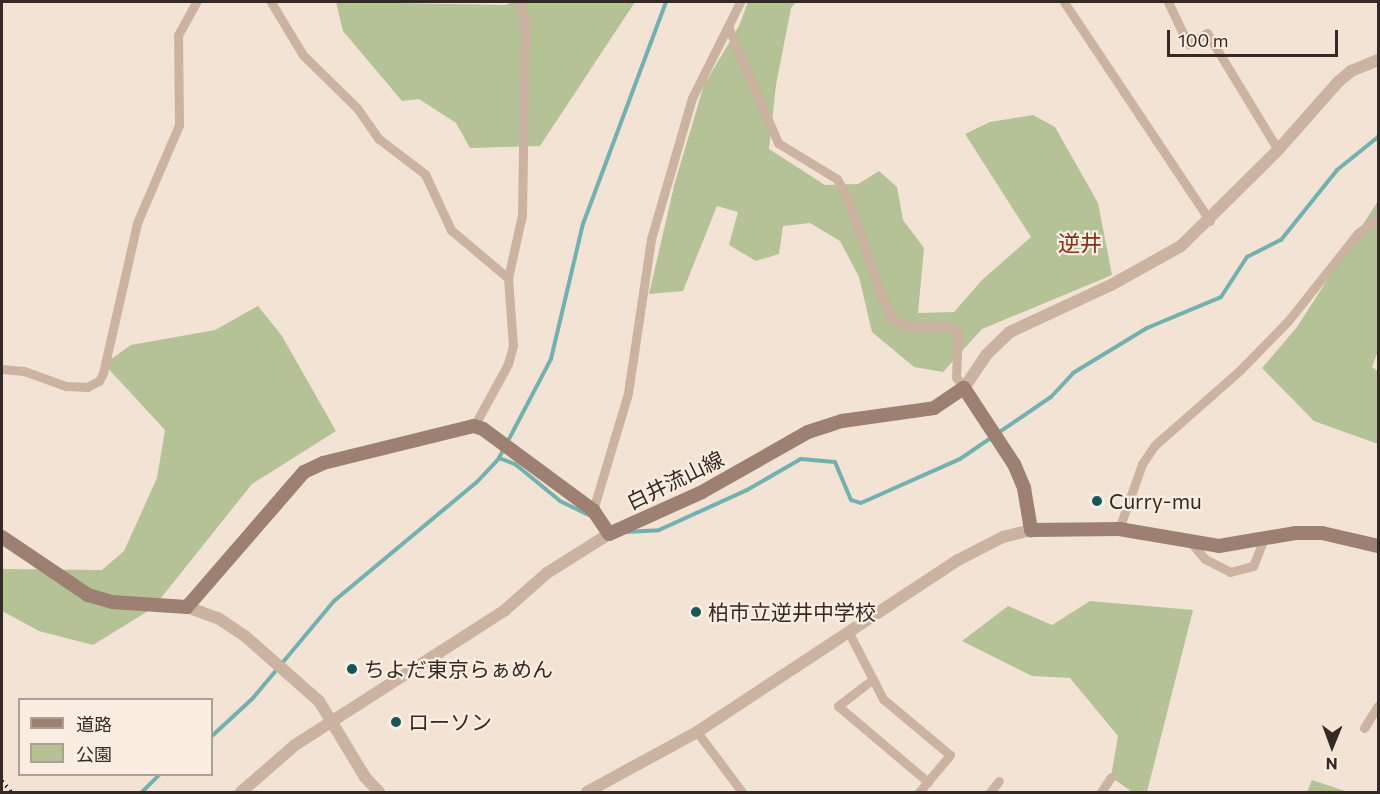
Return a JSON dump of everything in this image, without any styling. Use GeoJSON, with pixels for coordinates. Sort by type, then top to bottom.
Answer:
{"type":"FeatureCollection","features":[{"type":"Feature","properties":{"kind":"main road"},"geometry":{"type":"LineString","coordinates":[[964,388],[1014,464],[1024,488],[1031,530],[1119,529],[1192,544],[1235,545],[1264,539],[1322,533],[1378,546]]}},
{"type":"Feature","properties":{"kind":"main road","name":"白井流山線"},"geometry":{"type":"LineString","coordinates":[[474,426],[483,429],[593,510],[609,534],[702,492],[808,432],[842,421],[934,408],[964,388]]}},
{"type":"Feature","properties":{"kind":"main road"},"geometry":{"type":"LineString","coordinates":[[2,537],[88,595],[112,602],[187,607],[198,590],[304,472],[323,462],[474,426]]}},
{"type":"Feature","properties":{"kind":"street"},"geometry":{"type":"LineString","coordinates":[[2,369],[24,371],[66,386],[87,387],[99,381],[103,373],[144,200],[179,125],[178,34],[196,2]]}},
{"type":"Feature","properties":{"kind":"street"},"geometry":{"type":"LineString","coordinates":[[271,2],[303,55],[357,108],[379,139],[425,174],[451,230],[508,278]]}},
{"type":"Feature","properties":{"kind":"street"},"geometry":{"type":"LineString","coordinates":[[474,426],[508,364],[513,346],[508,278],[522,215],[525,25],[520,2]]}},
{"type":"Feature","properties":{"kind":"street"},"geometry":{"type":"LineString","coordinates":[[593,510],[628,393],[651,239],[692,98],[713,52],[729,29],[740,2]]}},
{"type":"Feature","properties":{"kind":"street"},"geometry":{"type":"LineString","coordinates":[[1064,2],[1210,221]]}},
{"type":"Feature","properties":{"kind":"street"},"geometry":{"type":"LineString","coordinates":[[1168,2],[1188,44],[1207,33],[1278,150]]}},
{"type":"Feature","properties":{"kind":"street"},"geometry":{"type":"LineString","coordinates":[[729,29],[778,143],[837,179],[847,196],[881,295],[893,320],[908,326],[949,326],[958,333],[956,377],[964,388],[986,355],[1010,332],[1154,263],[1210,221],[1278,150],[1338,82],[1351,71],[1378,60]]}},
{"type":"Feature","properties":{"kind":"street"},"geometry":{"type":"LineString","coordinates":[[1119,529],[1142,464],[1155,445],[1240,370],[1287,321],[1358,233],[1378,218]]}},
{"type":"Feature","properties":{"kind":"street"},"geometry":{"type":"LineString","coordinates":[[587,792],[697,732],[982,546],[1031,530]]}},
{"type":"Feature","properties":{"kind":"street"},"geometry":{"type":"LineString","coordinates":[[242,792],[295,745],[505,610],[547,573],[609,534]]}},
{"type":"Feature","properties":{"kind":"street"},"geometry":{"type":"LineString","coordinates":[[1192,544],[1205,559],[1230,572],[1253,566],[1264,539]]}},
{"type":"Feature","properties":{"kind":"street"},"geometry":{"type":"LineString","coordinates":[[187,607],[218,618],[244,636],[299,682],[333,720],[365,777],[380,792]]}},
{"type":"Feature","properties":{"kind":"street"},"geometry":{"type":"LineString","coordinates":[[849,633],[883,699],[950,755],[920,792]]}},
{"type":"Feature","properties":{"kind":"street"},"geometry":{"type":"LineString","coordinates":[[873,679],[838,706],[928,782]]}},
{"type":"Feature","properties":{"kind":"street"},"geometry":{"type":"LineString","coordinates":[[1364,728],[1378,706]]}},
{"type":"Feature","properties":{"kind":"street"},"geometry":{"type":"LineString","coordinates":[[697,732],[742,792]]}},
{"type":"Feature","properties":{"kind":"street"},"geometry":{"type":"LineString","coordinates":[[1101,792],[1111,777]]}},
{"type":"Feature","properties":{"kind":"street"},"geometry":{"type":"LineString","coordinates":[[990,792],[999,781]]}},
{"type":"Feature","properties":{"kind":"green space"},"geometry":{"type":"Polygon","coordinates":[[[336,2],[506,5],[512,2],[635,2],[540,146],[470,148],[456,123],[419,99],[402,101],[343,31],[336,2]]]}},
{"type":"Feature","properties":{"kind":"green space"},"geometry":{"type":"Polygon","coordinates":[[[748,2],[796,2],[791,8],[776,85],[769,149],[825,185],[858,184],[879,171],[897,187],[903,220],[924,248],[918,313],[954,312],[982,280],[1031,237],[965,134],[990,122],[1033,115],[1055,127],[1098,203],[1112,275],[982,329],[943,372],[914,367],[872,332],[859,277],[840,241],[810,223],[783,226],[779,254],[756,261],[729,245],[738,212],[717,206],[683,291],[649,294],[675,182],[704,85],[739,26],[748,2]]]}},
{"type":"Feature","properties":{"kind":"green space"},"geometry":{"type":"Polygon","coordinates":[[[1378,201],[1378,351],[1372,367],[1378,371],[1378,444],[1314,421],[1262,368],[1297,327],[1378,201]]]}},
{"type":"Feature","properties":{"kind":"green space"},"geometry":{"type":"Polygon","coordinates":[[[258,306],[282,336],[336,431],[252,484],[153,608],[93,645],[39,631],[2,611],[2,569],[102,570],[124,551],[157,478],[165,430],[104,364],[131,345],[215,330],[258,306]]]}},
{"type":"Feature","properties":{"kind":"green space"},"geometry":{"type":"Polygon","coordinates":[[[1090,601],[1193,610],[1147,792],[1132,792],[1111,777],[1118,736],[1070,678],[1032,676],[962,641],[1008,606],[1052,625],[1090,601]]]}},
{"type":"Feature","properties":{"kind":"green space"},"geometry":{"type":"Polygon","coordinates":[[[1312,780],[1348,792],[1307,792],[1312,780]]]}},
{"type":"Feature","properties":{"kind":"waterway"},"geometry":{"type":"LineString","coordinates":[[213,735],[253,698],[334,601],[477,482],[499,458],[551,359],[583,224],[666,2]]}},
{"type":"Feature","properties":{"kind":"waterway"},"geometry":{"type":"LineString","coordinates":[[626,532],[659,530],[747,490],[801,459],[835,462],[851,500],[861,503],[960,459],[1051,397],[1073,373],[1147,328],[1221,297],[1247,257],[1281,240],[1337,170],[1378,137]]}},
{"type":"Feature","properties":{"kind":"waterway"},"geometry":{"type":"LineString","coordinates":[[499,458],[515,464],[560,501],[589,515]]}},
{"type":"Feature","properties":{"kind":"waterway"},"geometry":{"type":"LineString","coordinates":[[142,792],[158,776]]}},
{"type":"Feature","properties":{"kind":"railway"},"geometry":{"type":"LineString","coordinates":[[2,781],[11,792]]}},
{"type":"Feature","properties":{"kind":"place","name":"Curry-mu"},"geometry":{"type":"Point","coordinates":[1097,501]}},
{"type":"Feature","properties":{"kind":"place","name":"柏市立逆井中学校"},"geometry":{"type":"Point","coordinates":[696,612]}},
{"type":"Feature","properties":{"kind":"place","name":"ちよだ東京らぁめん"},"geometry":{"type":"Point","coordinates":[352,669]}},
{"type":"Feature","properties":{"kind":"place","name":"ローソン"},"geometry":{"type":"Point","coordinates":[396,722]}},
{"type":"Feature","properties":{"kind":"district","name":"逆井"},"geometry":{"type":"Point","coordinates":[1080,243]}}]}
